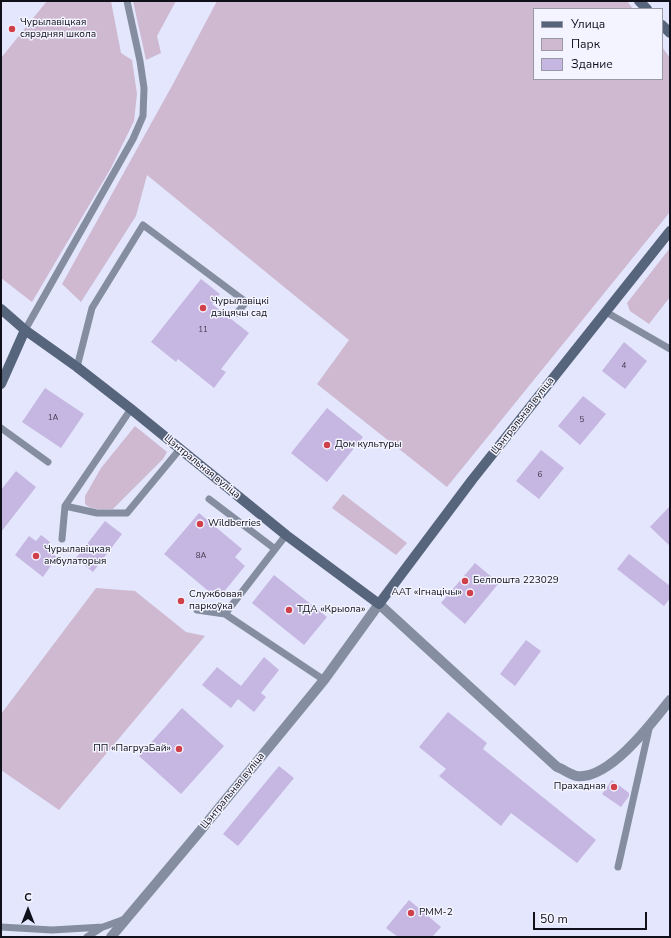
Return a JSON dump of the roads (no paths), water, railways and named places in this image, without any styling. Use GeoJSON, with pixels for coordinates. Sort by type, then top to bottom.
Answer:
{"type":"FeatureCollection","features":[{"type":"Feature","properties":{"kind":"street","name":"Цэнтральная вуліца"},"geometry":{"type":"LineString","coordinates":[[111,937],[324,680],[472,480],[670,231]]}},
{"type":"Feature","properties":{"kind":"street","name":"Цэнтральная вуліца"},"geometry":{"type":"LineString","coordinates":[[1,310],[25,330],[77,367],[131,409],[286,535],[379,604]]}},
{"type":"Feature","properties":{"kind":"street"},"geometry":{"type":"LineString","coordinates":[[1,384],[25,330]]}},
{"type":"Feature","properties":{"kind":"street"},"geometry":{"type":"LineString","coordinates":[[379,604],[557,766],[577,776],[595,773],[615,762],[649,726],[670,700]]}},
{"type":"Feature","properties":{"kind":"lane"},"geometry":{"type":"LineString","coordinates":[[25,330],[133,139],[143,116],[144,88],[140,61],[127,1]]}},
{"type":"Feature","properties":{"kind":"lane"},"geometry":{"type":"LineString","coordinates":[[77,367],[92,308],[143,225],[246,302],[237,314]]}},
{"type":"Feature","properties":{"kind":"lane"},"geometry":{"type":"LineString","coordinates":[[606,312],[670,349]]}},
{"type":"Feature","properties":{"kind":"lane"},"geometry":{"type":"LineString","coordinates":[[62,539],[65,506],[131,409]]}},
{"type":"Feature","properties":{"kind":"lane"},"geometry":{"type":"LineString","coordinates":[[1,428],[48,462]]}},
{"type":"Feature","properties":{"kind":"lane"},"geometry":{"type":"LineString","coordinates":[[65,506],[97,513],[127,513],[180,449]]}},
{"type":"Feature","properties":{"kind":"lane"},"geometry":{"type":"LineString","coordinates":[[209,499],[275,549]]}},
{"type":"Feature","properties":{"kind":"lane"},"geometry":{"type":"LineString","coordinates":[[225,614],[286,535]]}},
{"type":"Feature","properties":{"kind":"lane"},"geometry":{"type":"LineString","coordinates":[[198,610],[225,614],[324,680]]}},
{"type":"Feature","properties":{"kind":"lane"},"geometry":{"type":"LineString","coordinates":[[618,867],[649,726]]}},
{"type":"Feature","properties":{"kind":"lane"},"geometry":{"type":"LineString","coordinates":[[87,937],[103,927],[126,919]]}},
{"type":"Feature","properties":{"kind":"lane"},"geometry":{"type":"LineString","coordinates":[[1,927],[52,930],[103,927]]}},
{"type":"Feature","properties":{"kind":"place","name":"Чурылавіцкая сярэдняя школа"},"geometry":{"type":"Point","coordinates":[12,29]}},
{"type":"Feature","properties":{"kind":"place","name":"Чурылавіцкі дзіцячы сад"},"geometry":{"type":"Point","coordinates":[203,308]}},
{"type":"Feature","properties":{"kind":"place","name":"Дом культуры"},"geometry":{"type":"Point","coordinates":[327,445]}},
{"type":"Feature","properties":{"kind":"place","name":"Wildberries"},"geometry":{"type":"Point","coordinates":[200,524]}},
{"type":"Feature","properties":{"kind":"place","name":"Чурылавіцкая амбулаторыя"},"geometry":{"type":"Point","coordinates":[36,556]}},
{"type":"Feature","properties":{"kind":"place","name":"Белпошта 223029"},"geometry":{"type":"Point","coordinates":[465,581]}},
{"type":"Feature","properties":{"kind":"place","name":"ААТ «Ігнацічы»"},"geometry":{"type":"Point","coordinates":[470,593]}},
{"type":"Feature","properties":{"kind":"place","name":"Службовая паркоўка"},"geometry":{"type":"Point","coordinates":[181,601]}},
{"type":"Feature","properties":{"kind":"place","name":"ТДА «Крыола»"},"geometry":{"type":"Point","coordinates":[289,610]}},
{"type":"Feature","properties":{"kind":"place","name":"ПП «ПагрузБай»"},"geometry":{"type":"Point","coordinates":[179,749]}},
{"type":"Feature","properties":{"kind":"place","name":"Прахадная"},"geometry":{"type":"Point","coordinates":[614,787]}},
{"type":"Feature","properties":{"kind":"place","name":"РММ-2"},"geometry":{"type":"Point","coordinates":[411,913]}}]}
